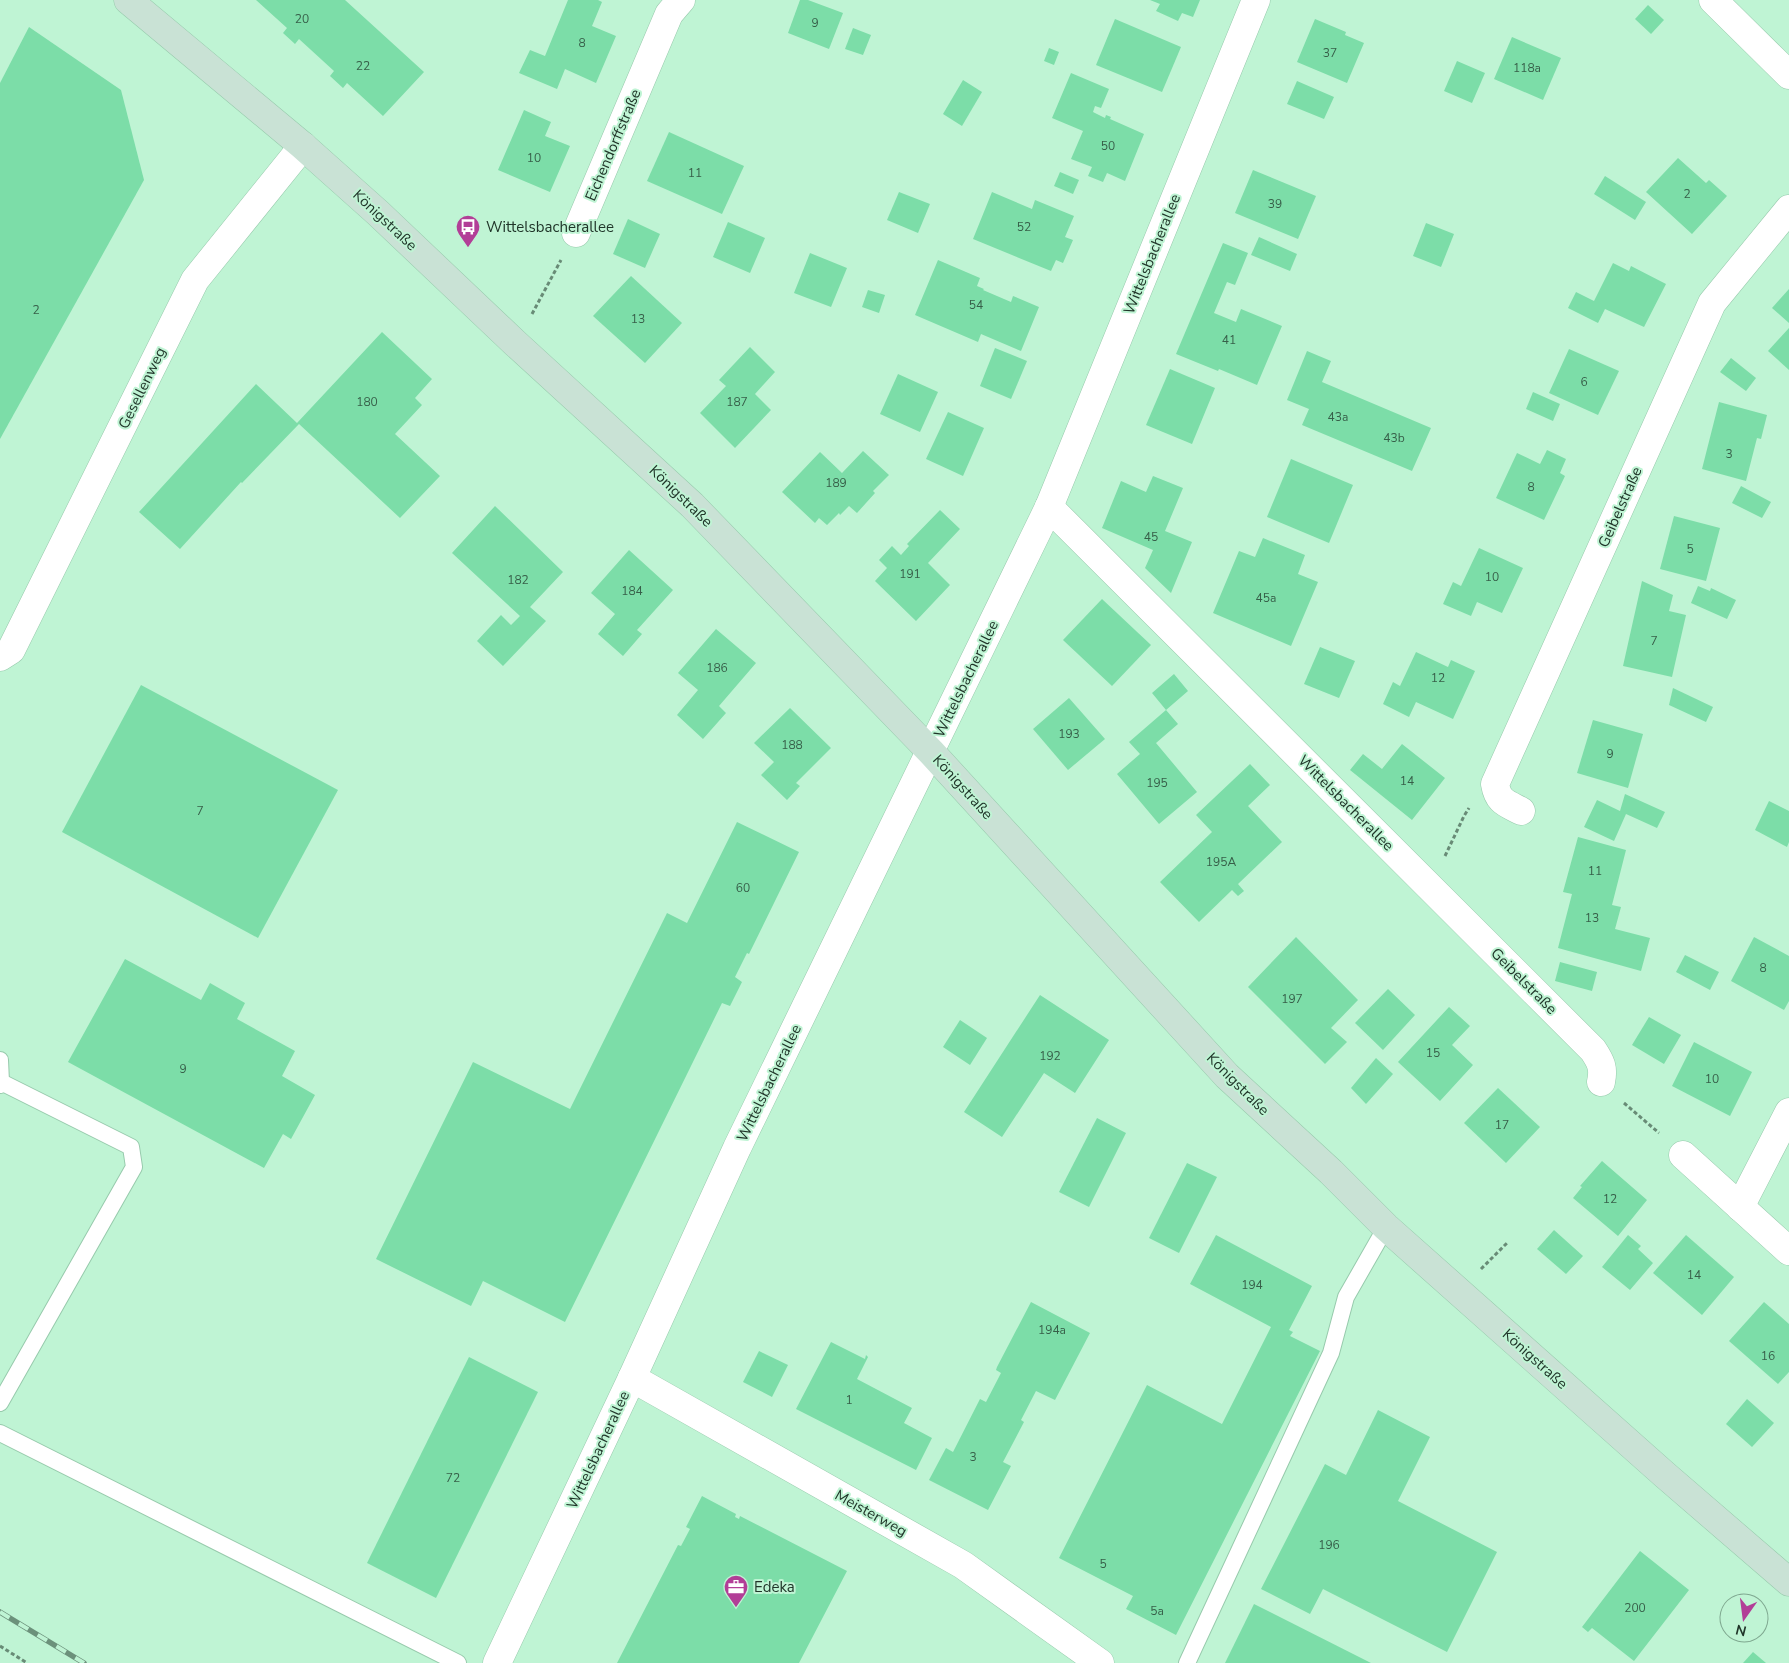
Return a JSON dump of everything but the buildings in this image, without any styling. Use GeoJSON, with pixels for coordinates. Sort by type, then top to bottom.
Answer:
{"type":"FeatureCollection","features":[{"type":"Feature","properties":{"kind":"main road","name":"Königstraße"},"geometry":{"type":"LineString","coordinates":[[128,0],[302,146],[378,213],[692,505],[931,752],[1227,1076],[1386,1227],[1650,1462],[1789,1582]]}},
{"type":"Feature","properties":{"kind":"street","name":"Eichendorffstraße"},"geometry":{"type":"LineString","coordinates":[[576,233],[669,14],[681,0]]}},
{"type":"Feature","properties":{"kind":"street","name":"Wittelsbacherallee"},"geometry":{"type":"LineString","coordinates":[[497,1663],[632,1378],[737,1148],[1049,507],[1256,0]]}},
{"type":"Feature","properties":{"kind":"street"},"geometry":{"type":"LineString","coordinates":[[1713,0],[1789,75]]}},
{"type":"Feature","properties":{"kind":"street","name":"Gesellenweg"},"geometry":{"type":"LineString","coordinates":[[4,659],[195,280],[302,146]]}},
{"type":"Feature","properties":{"kind":"street","name":"Geibelstraße"},"geometry":{"type":"LineString","coordinates":[[1495,784],[1712,303],[1789,209]]}},
{"type":"Feature","properties":{"kind":"street","name":"Wittelsbacherallee"},"geometry":{"type":"LineString","coordinates":[[1049,507],[1431,887]]}},
{"type":"Feature","properties":{"kind":"street"},"geometry":{"type":"LineString","coordinates":[[1495,784],[1496,794],[1502,801],[1521,810]]}},
{"type":"Feature","properties":{"kind":"street","name":"Geibelstraße"},"geometry":{"type":"LineString","coordinates":[[1431,887],[1593,1050],[1602,1062],[1603,1073],[1601,1082]]}},
{"type":"Feature","properties":{"kind":"street"},"geometry":{"type":"LineString","coordinates":[[1740,1206],[1789,1112]]}},
{"type":"Feature","properties":{"kind":"street"},"geometry":{"type":"LineString","coordinates":[[1683,1155],[1789,1251]]}},
{"type":"Feature","properties":{"kind":"street","name":"Meisterweg"},"geometry":{"type":"LineString","coordinates":[[632,1378],[963,1565],[1100,1663]]}},
{"type":"Feature","properties":{"kind":"lane"},"geometry":{"type":"LineString","coordinates":[[0,1060],[1,1083],[131,1147],[134,1167],[0,1403]]}},
{"type":"Feature","properties":{"kind":"lane"},"geometry":{"type":"LineString","coordinates":[[1187,1663],[1331,1353],[1346,1297],[1386,1227]]}},
{"type":"Feature","properties":{"kind":"lane"},"geometry":{"type":"LineString","coordinates":[[0,1434],[458,1663]]}},
{"type":"Feature","properties":{"kind":"path"},"geometry":{"type":"LineString","coordinates":[[516,343],[576,233]]}},
{"type":"Feature","properties":{"kind":"path"},"geometry":{"type":"LineString","coordinates":[[1431,887],[1464,816],[1479,794],[1495,784]]}},
{"type":"Feature","properties":{"kind":"path"},"geometry":{"type":"LineString","coordinates":[[1601,1082],[1683,1155]]}},
{"type":"Feature","properties":{"kind":"path"},"geometry":{"type":"LineString","coordinates":[[0,1646],[27,1663]]}},
{"type":"Feature","properties":{"kind":"railway"},"geometry":{"type":"LineString","coordinates":[[0,1612],[84,1663]]}},
{"type":"Feature","properties":{"kind":"place","name":"Wittelsbacherallee"},"geometry":{"type":"Point","coordinates":[468,248]}},
{"type":"Feature","properties":{"kind":"place","name":"Edeka"},"geometry":{"type":"Point","coordinates":[736,1608]}}]}
